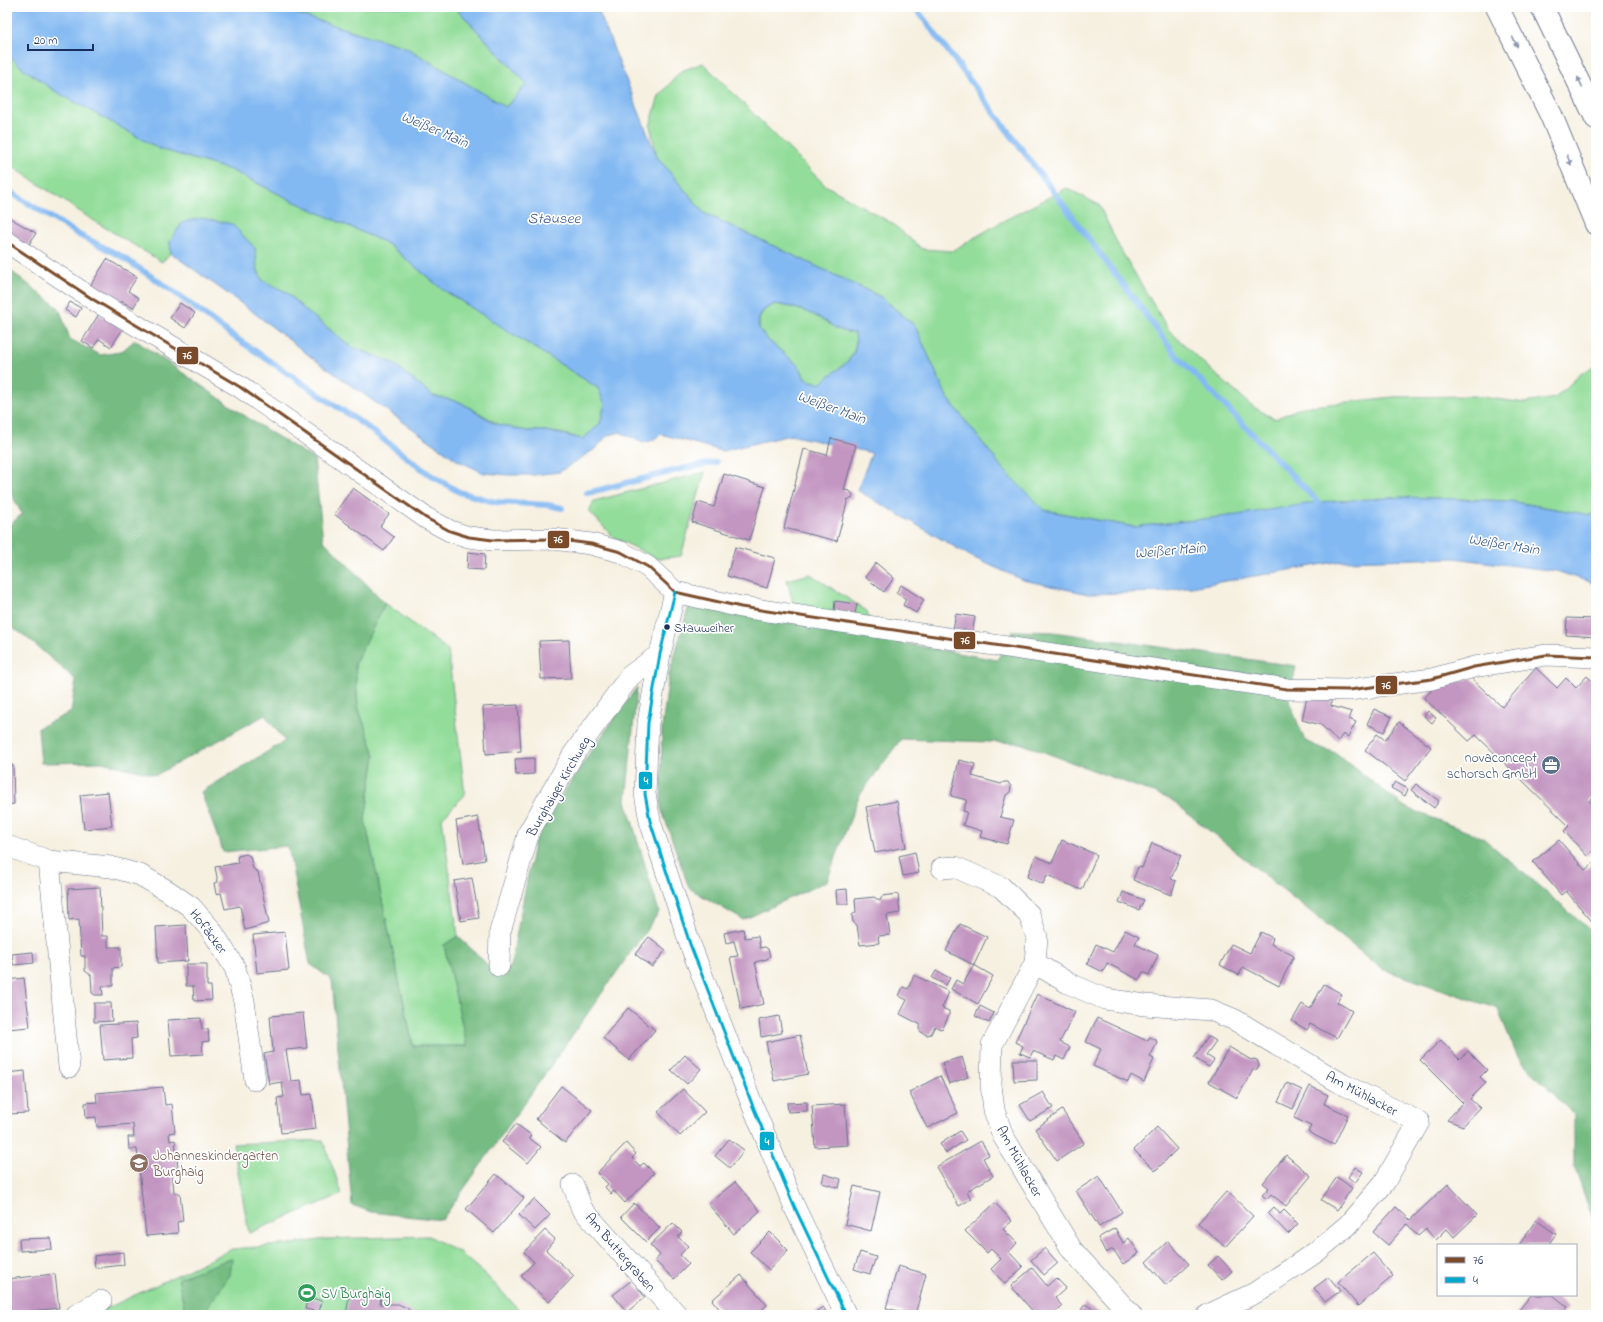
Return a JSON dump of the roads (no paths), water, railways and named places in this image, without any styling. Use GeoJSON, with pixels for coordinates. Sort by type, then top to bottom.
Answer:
{"type":"FeatureCollection","features":[{"type":"Feature","properties":{"kind":"highway"},"geometry":{"type":"LineString","coordinates":[[1497,7],[1551,115],[1594,218]]}},
{"type":"Feature","properties":{"kind":"highway"},"geometry":{"type":"LineString","coordinates":[[1542,7],[1596,118]]}},
{"type":"Feature","properties":{"kind":"street"},"geometry":{"type":"LineString","coordinates":[[7,242],[94,300],[240,387],[426,518],[450,531],[469,537],[493,540],[554,539],[591,544],[621,552],[648,567],[675,592],[741,607],[1287,689],[1350,690],[1432,680],[1474,667],[1546,655],[1596,657]]}},
{"type":"Feature","properties":{"kind":"street"},"geometry":{"type":"LineString","coordinates":[[675,592],[660,654],[648,723],[645,794],[650,821],[690,944],[749,1097],[794,1206],[846,1315]]}},
{"type":"Feature","properties":{"kind":"street","name":"Burghaiger Kirchweg"},"geometry":{"type":"LineString","coordinates":[[499,966],[500,932],[529,832],[573,755],[630,676],[660,654]]}},
{"type":"Feature","properties":{"kind":"street","name":"Hofäcker"},"geometry":{"type":"LineString","coordinates":[[7,846],[49,861],[111,867],[140,875],[192,907],[212,931],[235,968],[244,1001],[255,1080]]}},
{"type":"Feature","properties":{"kind":"street"},"geometry":{"type":"LineString","coordinates":[[49,861],[69,1067]]}},
{"type":"Feature","properties":{"kind":"street","name":"Am Mühlacker"},"geometry":{"type":"LineString","coordinates":[[942,868],[955,867],[1001,887],[1029,914],[1037,937],[1035,963],[992,1045],[991,1086],[994,1110],[1004,1136],[1072,1250],[1131,1315]]}},
{"type":"Feature","properties":{"kind":"street","name":"Am Mühlacker"},"geometry":{"type":"LineString","coordinates":[[1035,963],[1068,983],[1105,999],[1145,1005],[1211,1010],[1235,1020],[1342,1084],[1419,1122],[1384,1183],[1348,1225],[1316,1252],[1255,1293],[1208,1315]]}},
{"type":"Feature","properties":{"kind":"street","name":"Am Buttergraben"},"geometry":{"type":"LineString","coordinates":[[573,1185],[582,1209],[677,1315]]}},
{"type":"Feature","properties":{"kind":"street"},"geometry":{"type":"LineString","coordinates":[[76,1315],[101,1301]]}},
{"type":"Feature","properties":{"kind":"water","name":"Stausee"},"geometry":{"type":"Polygon","coordinates":[[[7,7],[278,7],[405,47],[506,107],[527,84],[455,7],[597,7],[657,157],[704,213],[881,297],[915,326],[947,397],[1003,469],[1044,510],[1134,527],[1237,515],[1319,502],[1403,497],[1509,501],[1596,516],[1596,584],[1556,571],[1454,558],[1341,561],[1162,592],[1088,594],[1023,580],[972,557],[857,490],[872,453],[790,435],[722,451],[661,434],[653,440],[643,443],[620,432],[607,436],[595,449],[559,472],[534,475],[484,473],[457,460],[311,357],[253,312],[171,253],[170,241],[183,222],[202,218],[232,224],[255,248],[257,268],[262,280],[286,292],[306,311],[352,347],[391,362],[433,396],[460,402],[496,424],[526,431],[545,431],[583,439],[600,424],[605,404],[598,388],[442,289],[388,244],[291,200],[231,170],[160,149],[55,91],[20,66],[7,53],[7,7]],[[775,304],[761,313],[759,329],[769,341],[800,367],[805,379],[821,384],[851,358],[856,343],[855,333],[839,330],[807,312],[775,304]]]}},
{"type":"Feature","properties":{"kind":"waterway"},"geometry":{"type":"LineString","coordinates":[[915,7],[1176,355],[1323,507]]}},
{"type":"Feature","properties":{"kind":"waterway"},"geometry":{"type":"LineString","coordinates":[[7,190],[79,235],[121,256],[174,292],[230,334],[367,427],[429,474],[459,492],[495,502],[548,505],[562,508]]}},
{"type":"Feature","properties":{"kind":"waterway"},"geometry":{"type":"LineString","coordinates":[[587,493],[677,470],[716,462]]}},
{"type":"Feature","properties":{"kind":"place","name":"Stauweiher"},"geometry":{"type":"Point","coordinates":[667,627]}},
{"type":"Feature","properties":{"kind":"place","name":"novaconcept schorsch GmbH"},"geometry":{"type":"Point","coordinates":[1551,765]}},
{"type":"Feature","properties":{"kind":"place","name":"Johanneskindergarten Burghaig"},"geometry":{"type":"Point","coordinates":[139,1163]}},
{"type":"Feature","properties":{"kind":"place","name":"SV Burghaig"},"geometry":{"type":"Point","coordinates":[307,1293]}},
{"type":"Feature","properties":{"kind":"water label","name":"Weißer Main"},"geometry":{"type":"Point","coordinates":[435,129]}},
{"type":"Feature","properties":{"kind":"water label","name":"Weißer Main"},"geometry":{"type":"Point","coordinates":[832,407]}},
{"type":"Feature","properties":{"kind":"water label","name":"Weißer Main"},"geometry":{"type":"Point","coordinates":[1504,544]}},
{"type":"Feature","properties":{"kind":"water label","name":"Weißer Main"},"geometry":{"type":"Point","coordinates":[1170,550]}}]}
